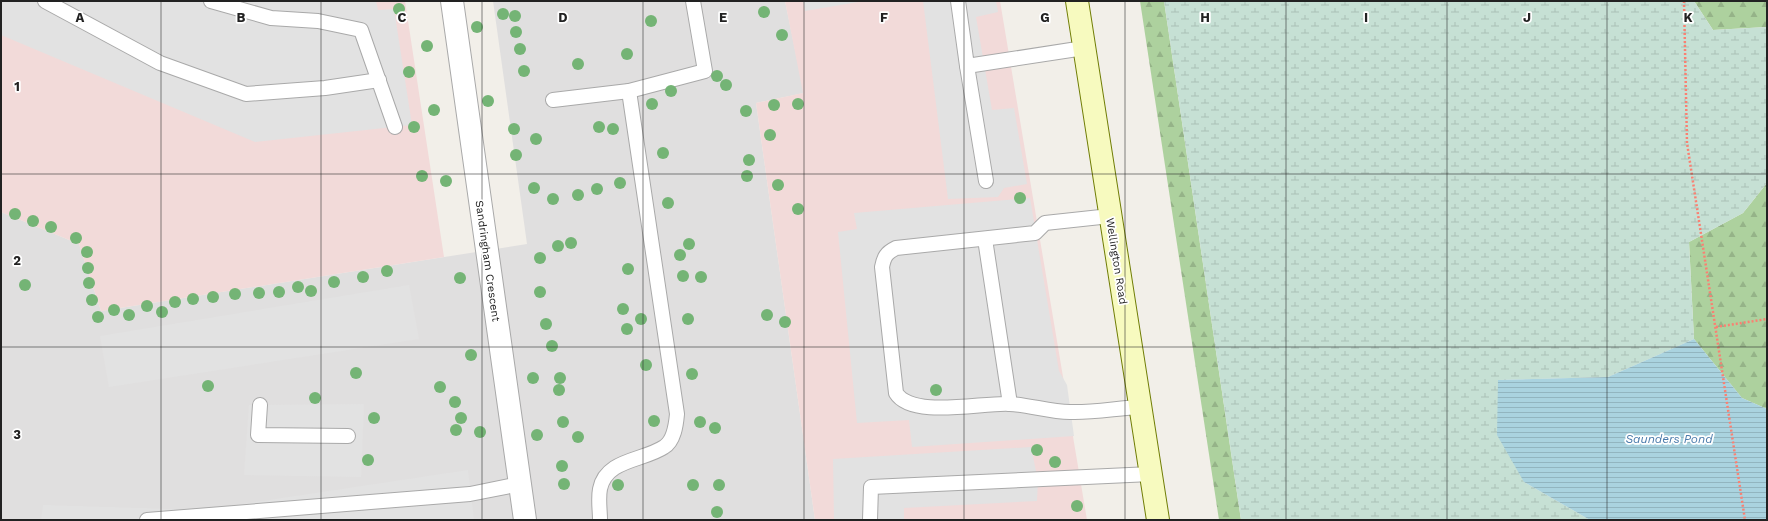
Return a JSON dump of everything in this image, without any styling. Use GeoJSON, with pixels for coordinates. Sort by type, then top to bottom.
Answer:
{"type":"FeatureCollection","features":[{"type":"Feature","properties":{"kind":"main road","name":"Wellington Road"},"geometry":{"type":"LineString","coordinates":[[1076,1],[1158,520]]}},
{"type":"Feature","properties":{"kind":"street","name":"Sandringham Crescent"},"geometry":{"type":"LineString","coordinates":[[452,1],[525,520]]}},
{"type":"Feature","properties":{"kind":"lane"},"geometry":{"type":"LineString","coordinates":[[45,1],[160,63],[246,94],[325,88],[379,80]]}},
{"type":"Feature","properties":{"kind":"lane"},"geometry":{"type":"LineString","coordinates":[[211,1],[271,18],[318,21],[361,30],[396,126]]}},
{"type":"Feature","properties":{"kind":"lane"},"geometry":{"type":"LineString","coordinates":[[553,100],[629,91],[705,71],[693,1]]}},
{"type":"Feature","properties":{"kind":"lane"},"geometry":{"type":"LineString","coordinates":[[958,1],[986,181]]}},
{"type":"Feature","properties":{"kind":"lane"},"geometry":{"type":"LineString","coordinates":[[967,66],[1084,48]]}},
{"type":"Feature","properties":{"kind":"lane"},"geometry":{"type":"LineString","coordinates":[[600,520],[600,489],[604,479],[612,470],[622,463],[664,447],[672,437],[677,414],[629,91]]}},
{"type":"Feature","properties":{"kind":"lane"},"geometry":{"type":"LineString","coordinates":[[1110,216],[1045,224],[1035,233],[896,248],[888,252],[884,258],[882,267],[896,393],[903,401],[916,406],[931,408],[1010,404],[1071,412],[1140,407]]}},
{"type":"Feature","properties":{"kind":"lane"},"geometry":{"type":"LineString","coordinates":[[985,239],[1010,404]]}},
{"type":"Feature","properties":{"kind":"lane"},"geometry":{"type":"LineString","coordinates":[[260,405],[258,435],[348,436]]}},
{"type":"Feature","properties":{"kind":"lane"},"geometry":{"type":"LineString","coordinates":[[870,520],[871,487],[1151,474]]}},
{"type":"Feature","properties":{"kind":"lane"},"geometry":{"type":"LineString","coordinates":[[146,520],[470,494],[520,484]]}},
{"type":"Feature","properties":{"kind":"path"},"geometry":{"type":"LineString","coordinates":[[1684,1],[1686,143],[1746,520]]}},
{"type":"Feature","properties":{"kind":"path"},"geometry":{"type":"LineString","coordinates":[[1716,327],[1767,319]]}},
{"type":"Feature","properties":{"kind":"shaded area"},"geometry":{"type":"Polygon","coordinates":[[[1,1],[405,1],[444,257],[101,311],[79,244],[1,212],[1,1]]]}},
{"type":"Feature","properties":{"kind":"shaded area"},"geometry":{"type":"Polygon","coordinates":[[[1,1],[376,1],[378,10],[394,9],[412,125],[255,142],[1,35],[1,1]]]}},
{"type":"Feature","properties":{"kind":"shaded area"},"geometry":{"type":"Polygon","coordinates":[[[493,1],[785,1],[804,93],[756,103],[815,520],[1,520],[1,212],[79,244],[101,311],[527,244],[493,1]]]}},
{"type":"Feature","properties":{"kind":"shaded area"},"geometry":{"type":"Polygon","coordinates":[[[785,1],[1000,1],[1087,520],[815,520],[756,103],[803,93],[785,1]]]}},
{"type":"Feature","properties":{"kind":"shaded area"},"geometry":{"type":"Polygon","coordinates":[[[803,1],[864,1],[805,11],[803,1]]]}},
{"type":"Feature","properties":{"kind":"shaded area"},"geometry":{"type":"Polygon","coordinates":[[[923,1],[996,1],[998,12],[976,17],[992,110],[1014,108],[1027,184],[1004,188],[998,197],[948,199],[923,1]]]}},
{"type":"Feature","properties":{"kind":"shaded area"},"geometry":{"type":"Polygon","coordinates":[[[1030,198],[1059,371],[1067,385],[1074,436],[912,447],[909,420],[857,423],[838,232],[857,229],[854,213],[1030,198]]]}},
{"type":"Feature","properties":{"kind":"shaded area"},"geometry":{"type":"Polygon","coordinates":[[[409,285],[419,339],[109,387],[100,336],[409,285]]]}},
{"type":"Feature","properties":{"kind":"shaded area"},"geometry":{"type":"Polygon","coordinates":[[[364,404],[361,477],[244,475],[249,405],[364,404]]]}},
{"type":"Feature","properties":{"kind":"shaded area"},"geometry":{"type":"Polygon","coordinates":[[[1031,447],[1038,481],[1037,501],[904,508],[904,520],[834,520],[833,459],[1031,447]]]}},
{"type":"Feature","properties":{"kind":"shaded area"},"geometry":{"type":"Polygon","coordinates":[[[468,470],[474,520],[41,520],[43,505],[203,510],[468,470]]]}},
{"type":"Feature","properties":{"kind":"green space"},"geometry":{"type":"Polygon","coordinates":[[[1140,1],[1164,1],[1241,520],[1219,520],[1140,1]]]}},
{"type":"Feature","properties":{"kind":"green space"},"geometry":{"type":"Polygon","coordinates":[[[1164,1],[1694,1],[1713,30],[1767,27],[1767,183],[1743,213],[1689,242],[1694,339],[1608,377],[1498,380],[1524,482],[1590,520],[1241,520],[1164,1]]]}},
{"type":"Feature","properties":{"kind":"green space"},"geometry":{"type":"Polygon","coordinates":[[[1694,1],[1767,1],[1767,27],[1713,30],[1694,1]]]}},
{"type":"Feature","properties":{"kind":"green space"},"geometry":{"type":"Polygon","coordinates":[[[1767,183],[1767,409],[1742,398],[1694,339],[1689,242],[1743,213],[1767,183]]]}},
{"type":"Feature","properties":{"kind":"water","name":"Saunders Pond"},"geometry":{"type":"Polygon","coordinates":[[[1694,339],[1742,398],[1767,409],[1767,520],[1590,520],[1524,482],[1497,435],[1498,380],[1608,377],[1694,339]]]}}]}
